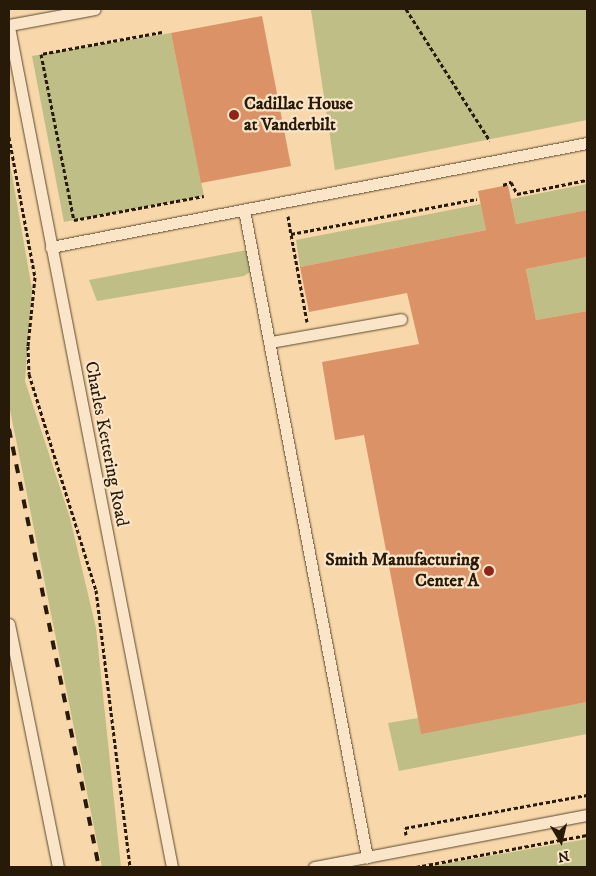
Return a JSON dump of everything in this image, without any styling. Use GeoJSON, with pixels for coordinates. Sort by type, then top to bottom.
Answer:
{"type":"FeatureCollection","features":[{"type":"Feature","properties":{"kind":"lane"},"geometry":{"type":"LineString","coordinates":[[9,26],[95,9]]}},
{"type":"Feature","properties":{"kind":"lane","name":"Charles Kettering Road"},"geometry":{"type":"LineString","coordinates":[[9,26],[50,247],[172,867]]}},
{"type":"Feature","properties":{"kind":"lane"},"geometry":{"type":"LineString","coordinates":[[50,247],[587,143]]}},
{"type":"Feature","properties":{"kind":"lane"},"geometry":{"type":"LineString","coordinates":[[244,210],[271,342],[367,857]]}},
{"type":"Feature","properties":{"kind":"lane"},"geometry":{"type":"LineString","coordinates":[[271,342],[401,319]]}},
{"type":"Feature","properties":{"kind":"lane"},"geometry":{"type":"LineString","coordinates":[[9,624],[58,867]]}},
{"type":"Feature","properties":{"kind":"lane"},"geometry":{"type":"LineString","coordinates":[[314,867],[587,815]]}},
{"type":"Feature","properties":{"kind":"path"},"geometry":{"type":"LineString","coordinates":[[406,9],[490,142]]}},
{"type":"Feature","properties":{"kind":"path"},"geometry":{"type":"LineString","coordinates":[[162,32],[41,54],[74,220],[204,196]]}},
{"type":"Feature","properties":{"kind":"path"},"geometry":{"type":"LineString","coordinates":[[9,137],[35,277],[28,346],[29,374],[96,590],[130,867]]}},
{"type":"Feature","properties":{"kind":"path"},"geometry":{"type":"LineString","coordinates":[[503,185],[511,182],[517,194],[587,180]]}},
{"type":"Feature","properties":{"kind":"path"},"geometry":{"type":"LineString","coordinates":[[291,234],[477,199]]}},
{"type":"Feature","properties":{"kind":"path"},"geometry":{"type":"LineString","coordinates":[[288,216],[308,327]]}},
{"type":"Feature","properties":{"kind":"path"},"geometry":{"type":"LineString","coordinates":[[409,848],[405,828],[587,795]]}},
{"type":"Feature","properties":{"kind":"path"},"geometry":{"type":"LineString","coordinates":[[416,867],[587,834]]}},
{"type":"Feature","properties":{"kind":"shaded area"},"geometry":{"type":"Polygon","coordinates":[[[587,9],[587,120],[335,170],[311,10],[587,9]]]}},
{"type":"Feature","properties":{"kind":"shaded area"},"geometry":{"type":"Polygon","coordinates":[[[171,33],[204,196],[64,222],[32,56],[171,33]]]}},
{"type":"Feature","properties":{"kind":"shaded area"},"geometry":{"type":"Polygon","coordinates":[[[9,158],[32,289],[25,381],[70,518],[96,628],[121,867],[102,867],[9,405],[9,158]]]}},
{"type":"Feature","properties":{"kind":"shaded area"},"geometry":{"type":"Polygon","coordinates":[[[587,184],[587,210],[516,224],[511,199],[587,184]]]}},
{"type":"Feature","properties":{"kind":"shaded area"},"geometry":{"type":"Polygon","coordinates":[[[481,204],[486,230],[300,267],[296,240],[481,204]]]}},
{"type":"Feature","properties":{"kind":"shaded area"},"geometry":{"type":"Polygon","coordinates":[[[247,250],[250,272],[244,276],[97,301],[89,280],[247,250]]]}},
{"type":"Feature","properties":{"kind":"shaded area"},"geometry":{"type":"Polygon","coordinates":[[[587,257],[587,311],[536,320],[526,269],[587,257]]]}},
{"type":"Feature","properties":{"kind":"shaded area"},"geometry":{"type":"Polygon","coordinates":[[[587,702],[587,734],[399,771],[388,723],[418,718],[421,733],[587,702]]]}},
{"type":"Feature","properties":{"kind":"shaded area"},"geometry":{"type":"Polygon","coordinates":[[[587,839],[587,867],[429,867],[449,863],[587,839]]]}},
{"type":"Feature","properties":{"kind":"building","name":"Cadillac House at Vanderbilt"},"geometry":{"type":"Polygon","coordinates":[[[262,16],[291,166],[201,183],[171,33],[262,16]]]}},
{"type":"Feature","properties":{"kind":"building","name":"Smith Manufacturing Center A"},"geometry":{"type":"Polygon","coordinates":[[[508,185],[516,224],[587,210],[587,257],[526,269],[536,320],[587,311],[587,702],[421,734],[364,435],[335,440],[322,362],[419,344],[407,293],[309,312],[300,267],[486,230],[478,191],[508,185]]]}},
{"type":"Feature","properties":{"kind":"railway"},"geometry":{"type":"LineString","coordinates":[[9,429],[99,867]]}},
{"type":"Feature","properties":{"kind":"place","name":"Cadillac House at Vanderbilt"},"geometry":{"type":"Point","coordinates":[234,115]}},
{"type":"Feature","properties":{"kind":"place","name":"Smith Manufacturing Center A"},"geometry":{"type":"Point","coordinates":[489,571]}}]}
